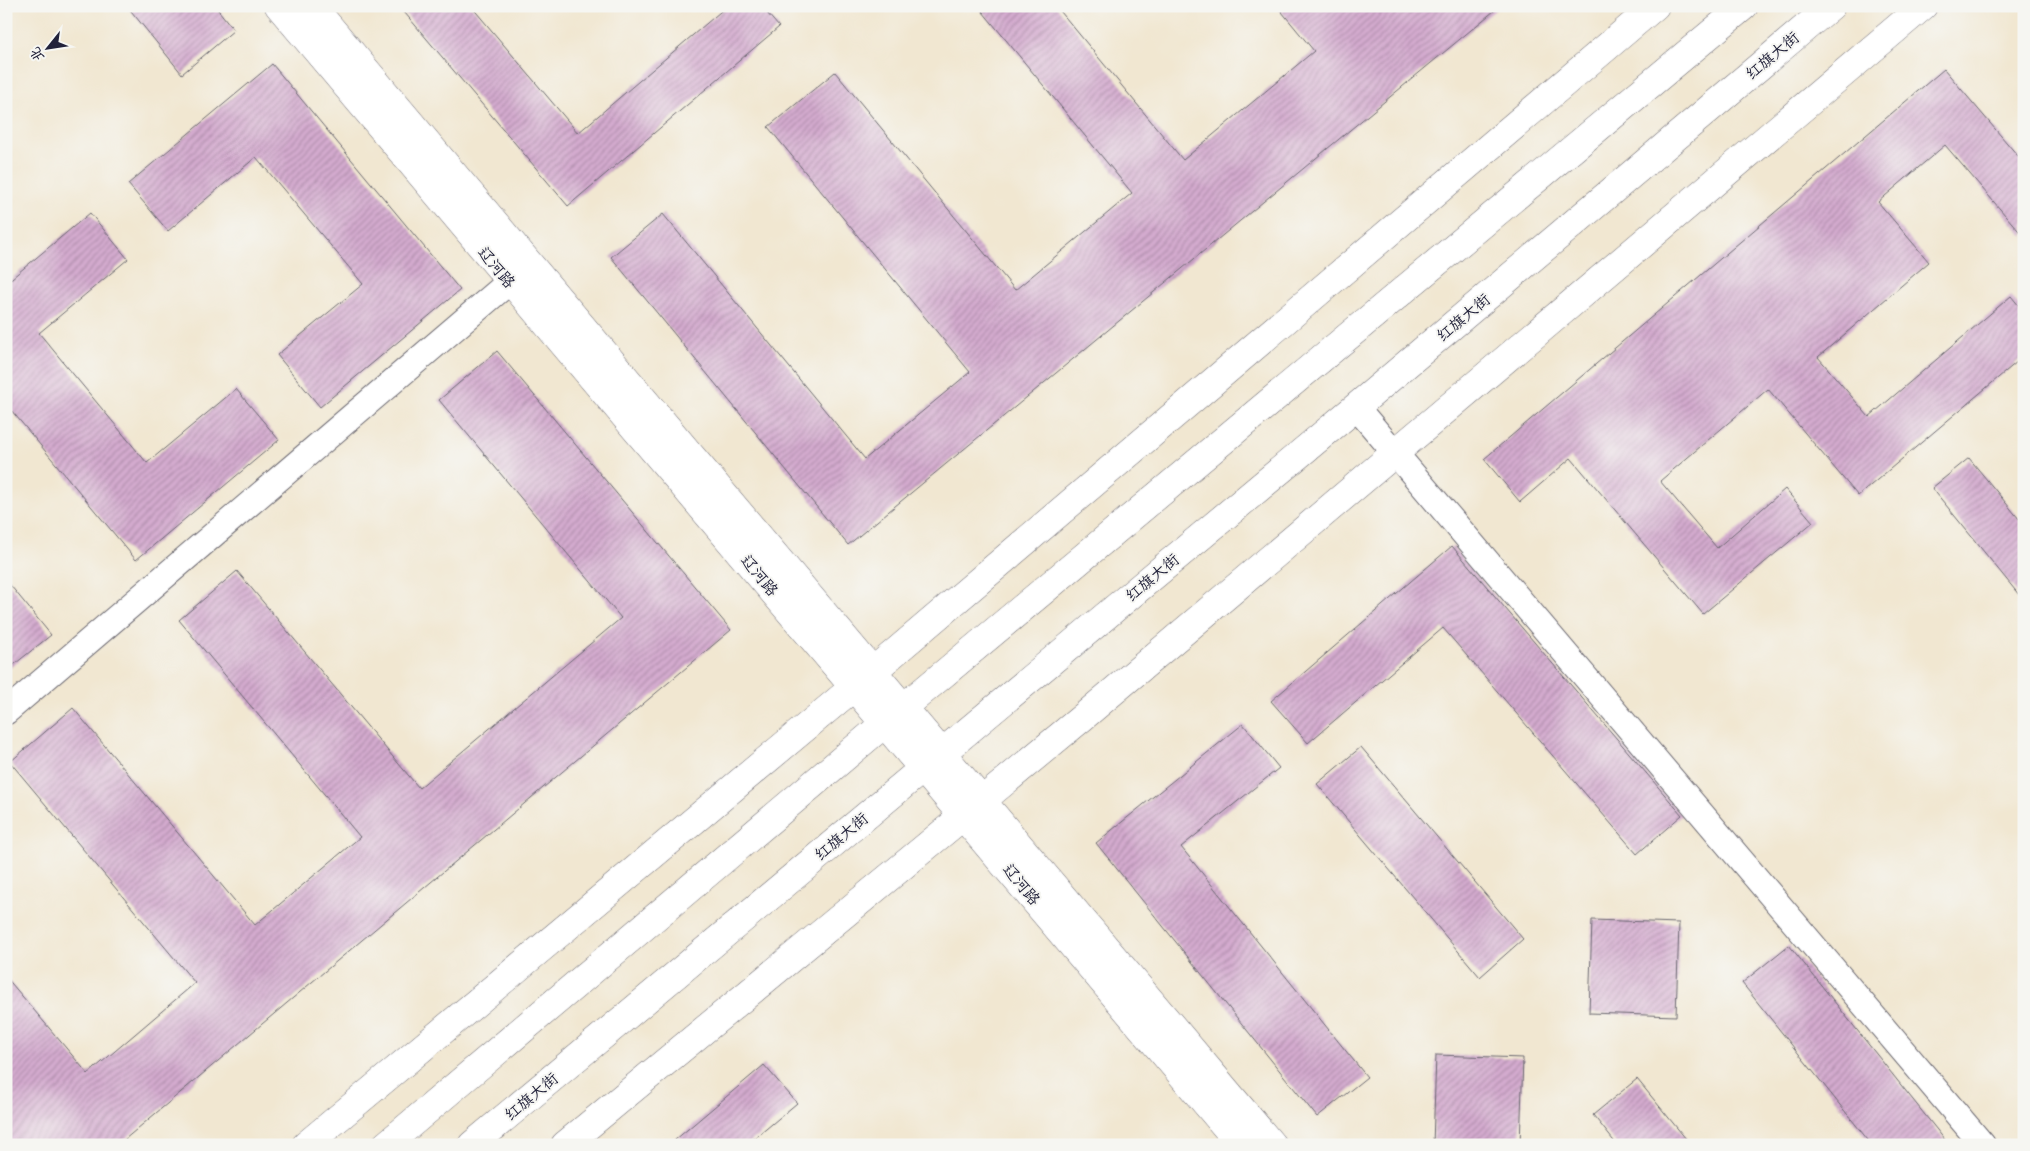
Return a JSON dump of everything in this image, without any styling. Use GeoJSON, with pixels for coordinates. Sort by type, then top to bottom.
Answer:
{"type":"FeatureCollection","features":[{"type":"Feature","properties":{"kind":"main road","name":"辽河路"},"geometry":{"type":"LineString","coordinates":[[278,6],[509,282],[864,678]]}},
{"type":"Feature","properties":{"kind":"main road","name":"辽河路"},"geometry":{"type":"LineString","coordinates":[[312,6],[973,808],[1241,1145]]}},
{"type":"Feature","properties":{"kind":"main road"},"geometry":{"type":"LineString","coordinates":[[306,1145],[864,678],[1654,6]]}},
{"type":"Feature","properties":{"kind":"main road"},"geometry":{"type":"LineString","coordinates":[[386,1145],[895,715],[1744,6]]}},
{"type":"Feature","properties":{"kind":"main road","name":"红旗大街"},"geometry":{"type":"LineString","coordinates":[[472,1145],[1356,407],[1831,6]]}},
{"type":"Feature","properties":{"kind":"main road"},"geometry":{"type":"LineString","coordinates":[[565,1145],[1091,711],[1923,6]]}},
{"type":"Feature","properties":{"kind":"main road","name":"辽河路"},"geometry":{"type":"LineString","coordinates":[[973,808],[1272,1145]]}},
{"type":"Feature","properties":{"kind":"street"},"geometry":{"type":"LineString","coordinates":[[6,712],[509,282]]}},
{"type":"Feature","properties":{"kind":"street"},"geometry":{"type":"LineString","coordinates":[[1356,407],[1982,1145]]}},
{"type":"Feature","properties":{"kind":"building"},"geometry":{"type":"Polygon","coordinates":[[[127,6],[215,6],[234,30],[182,74],[127,6]]]}},
{"type":"Feature","properties":{"kind":"building"},"geometry":{"type":"Polygon","coordinates":[[[399,6],[471,6],[578,133],[727,6],[761,6],[779,27],[568,206],[399,6]]]}},
{"type":"Feature","properties":{"kind":"building"},"geometry":{"type":"Polygon","coordinates":[[[978,6],[1056,6],[1183,160],[1314,51],[1277,6],[1347,6],[1350,10],[1355,6],[1500,6],[848,545],[611,257],[663,214],[865,459],[970,372],[768,127],[835,72],[1015,290],[1132,193],[978,6]]]}},
{"type":"Feature","properties":{"kind":"building"},"geometry":{"type":"Polygon","coordinates":[[[272,64],[460,290],[320,407],[277,355],[363,284],[256,157],[168,231],[128,184],[272,64]]]}},
{"type":"Feature","properties":{"kind":"building"},"geometry":{"type":"Polygon","coordinates":[[[1944,69],[2024,163],[2024,237],[1945,145],[1878,202],[1929,262],[1818,357],[1869,417],[2011,296],[2024,312],[2024,356],[1858,496],[1768,389],[1660,481],[1717,548],[1785,489],[1813,522],[1703,614],[1571,458],[1520,502],[1484,459],[1944,69]]]}},
{"type":"Feature","properties":{"kind":"building"},"geometry":{"type":"Polygon","coordinates":[[[90,213],[128,259],[39,333],[147,463],[236,389],[279,440],[136,560],[6,404],[6,283],[90,213]]]}},
{"type":"Feature","properties":{"kind":"building"},"geometry":{"type":"Polygon","coordinates":[[[497,351],[731,630],[118,1145],[6,1145],[6,977],[88,1074],[195,983],[10,762],[73,708],[255,925],[360,837],[179,620],[237,571],[419,788],[621,618],[439,400],[497,351]]]}},
{"type":"Feature","properties":{"kind":"building"},"geometry":{"type":"Polygon","coordinates":[[[1969,458],[2024,525],[2024,601],[1932,488],[1969,458]]]}},
{"type":"Feature","properties":{"kind":"building"},"geometry":{"type":"Polygon","coordinates":[[[1452,546],[1682,815],[1637,854],[1443,628],[1308,743],[1271,701],[1452,546]]]}},
{"type":"Feature","properties":{"kind":"building"},"geometry":{"type":"Polygon","coordinates":[[[6,580],[51,635],[6,671],[6,580]]]}},
{"type":"Feature","properties":{"kind":"building"},"geometry":{"type":"Polygon","coordinates":[[[1243,724],[1279,768],[1181,847],[1367,1077],[1317,1117],[1096,843],[1243,724]]]}},
{"type":"Feature","properties":{"kind":"building"},"geometry":{"type":"Polygon","coordinates":[[[1361,747],[1523,939],[1480,977],[1317,784],[1361,747]]]}},
{"type":"Feature","properties":{"kind":"building"},"geometry":{"type":"Polygon","coordinates":[[[1592,920],[1679,923],[1676,1016],[1589,1013],[1592,920]]]}},
{"type":"Feature","properties":{"kind":"building"},"geometry":{"type":"Polygon","coordinates":[[[1789,945],[1949,1145],[1872,1145],[1742,983],[1789,945]]]}},
{"type":"Feature","properties":{"kind":"building"},"geometry":{"type":"Polygon","coordinates":[[[1436,1055],[1523,1058],[1520,1145],[1433,1145],[1436,1055]]]}},
{"type":"Feature","properties":{"kind":"building"},"geometry":{"type":"Polygon","coordinates":[[[764,1065],[797,1103],[747,1145],[674,1145],[675,1140],[764,1065]]]}},
{"type":"Feature","properties":{"kind":"building"},"geometry":{"type":"Polygon","coordinates":[[[1637,1079],[1691,1145],[1617,1145],[1593,1115],[1637,1079]]]}}]}
